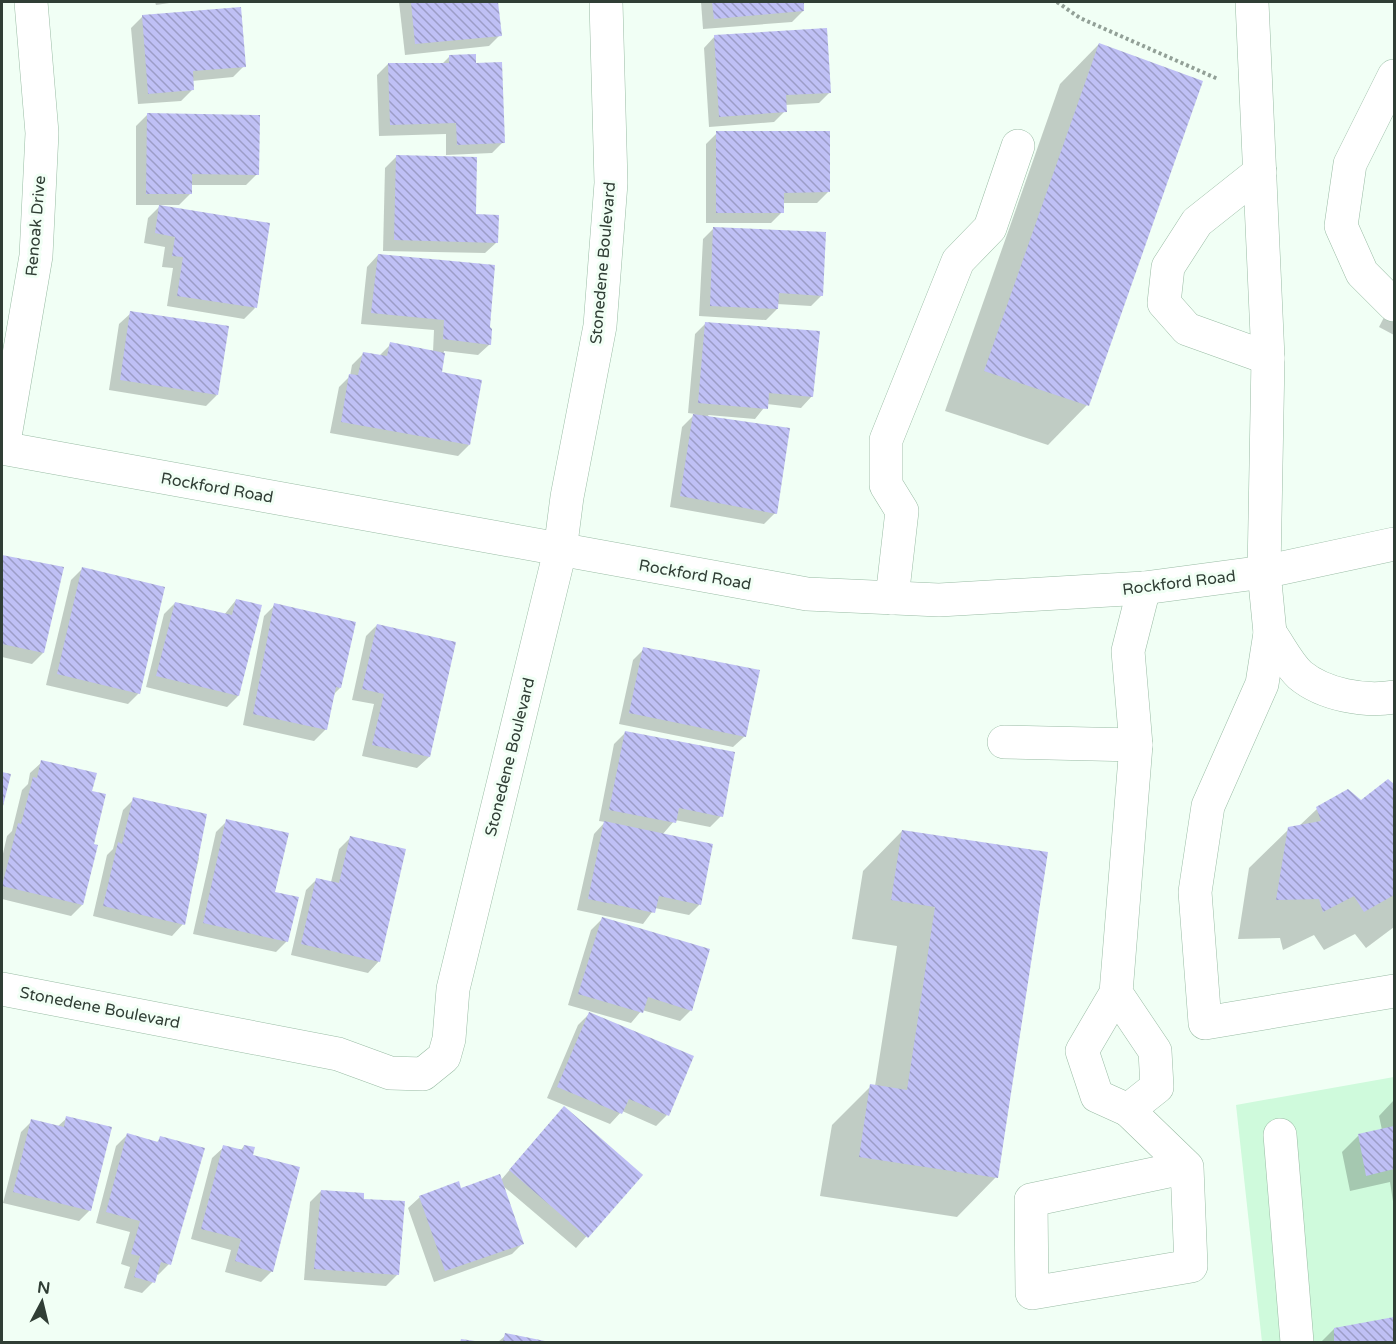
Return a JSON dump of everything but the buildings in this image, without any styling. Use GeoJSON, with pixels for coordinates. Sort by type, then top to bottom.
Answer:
{"type":"FeatureCollection","features":[{"type":"Feature","properties":{"kind":"street","name":"Renoak Drive"},"geometry":{"type":"LineString","coordinates":[[2,448],[36,256],[42,133],[32,2]]}},
{"type":"Feature","properties":{"kind":"street","name":"Stonedene Boulevard"},"geometry":{"type":"LineString","coordinates":[[2,989],[338,1054],[390,1073],[423,1074],[444,1057],[449,1039],[453,989],[560,551],[567,497],[600,326],[610,183],[606,2]]}},
{"type":"Feature","properties":{"kind":"street"},"geometry":{"type":"LineString","coordinates":[[1252,2],[1268,358],[1264,572],[1270,633],[1262,684],[1208,806],[1195,892],[1205,1023],[1395,991]]}},
{"type":"Feature","properties":{"kind":"street"},"geometry":{"type":"LineString","coordinates":[[1395,76],[1350,164],[1341,226],[1362,273],[1395,305]]}},
{"type":"Feature","properties":{"kind":"street"},"geometry":{"type":"LineString","coordinates":[[892,598],[902,511],[886,485],[886,440],[958,261],[990,228],[1018,146]]}},
{"type":"Feature","properties":{"kind":"street"},"geometry":{"type":"LineString","coordinates":[[1260,172],[1197,222],[1168,267],[1164,303],[1187,329],[1268,358]]}},
{"type":"Feature","properties":{"kind":"street","name":"Rockford Road"},"geometry":{"type":"LineString","coordinates":[[2,448],[807,594],[939,600],[1144,588],[1264,572],[1395,544]]}},
{"type":"Feature","properties":{"kind":"street"},"geometry":{"type":"LineString","coordinates":[[1144,588],[1128,651],[1136,745],[1116,993],[1082,1051],[1097,1096],[1128,1110],[1187,1167],[1191,1266],[1032,1293],[1031,1200],[1187,1167]]}},
{"type":"Feature","properties":{"kind":"street"},"geometry":{"type":"LineString","coordinates":[[1270,633],[1300,675],[1334,693],[1378,700],[1395,697]]}},
{"type":"Feature","properties":{"kind":"street"},"geometry":{"type":"LineString","coordinates":[[1004,742],[1136,745]]}},
{"type":"Feature","properties":{"kind":"street"},"geometry":{"type":"LineString","coordinates":[[1116,993],[1155,1051],[1157,1087],[1128,1110]]}},
{"type":"Feature","properties":{"kind":"street"},"geometry":{"type":"LineString","coordinates":[[1280,1135],[1297,1342]]}},
{"type":"Feature","properties":{"kind":"path"},"geometry":{"type":"LineString","coordinates":[[1057,2],[1080,18],[1224,81]]}},
{"type":"Feature","properties":{"kind":"shaded area"},"geometry":{"type":"Polygon","coordinates":[[[1394,1077],[1394,1342],[1262,1342],[1236,1105],[1394,1077]]]}}]}
